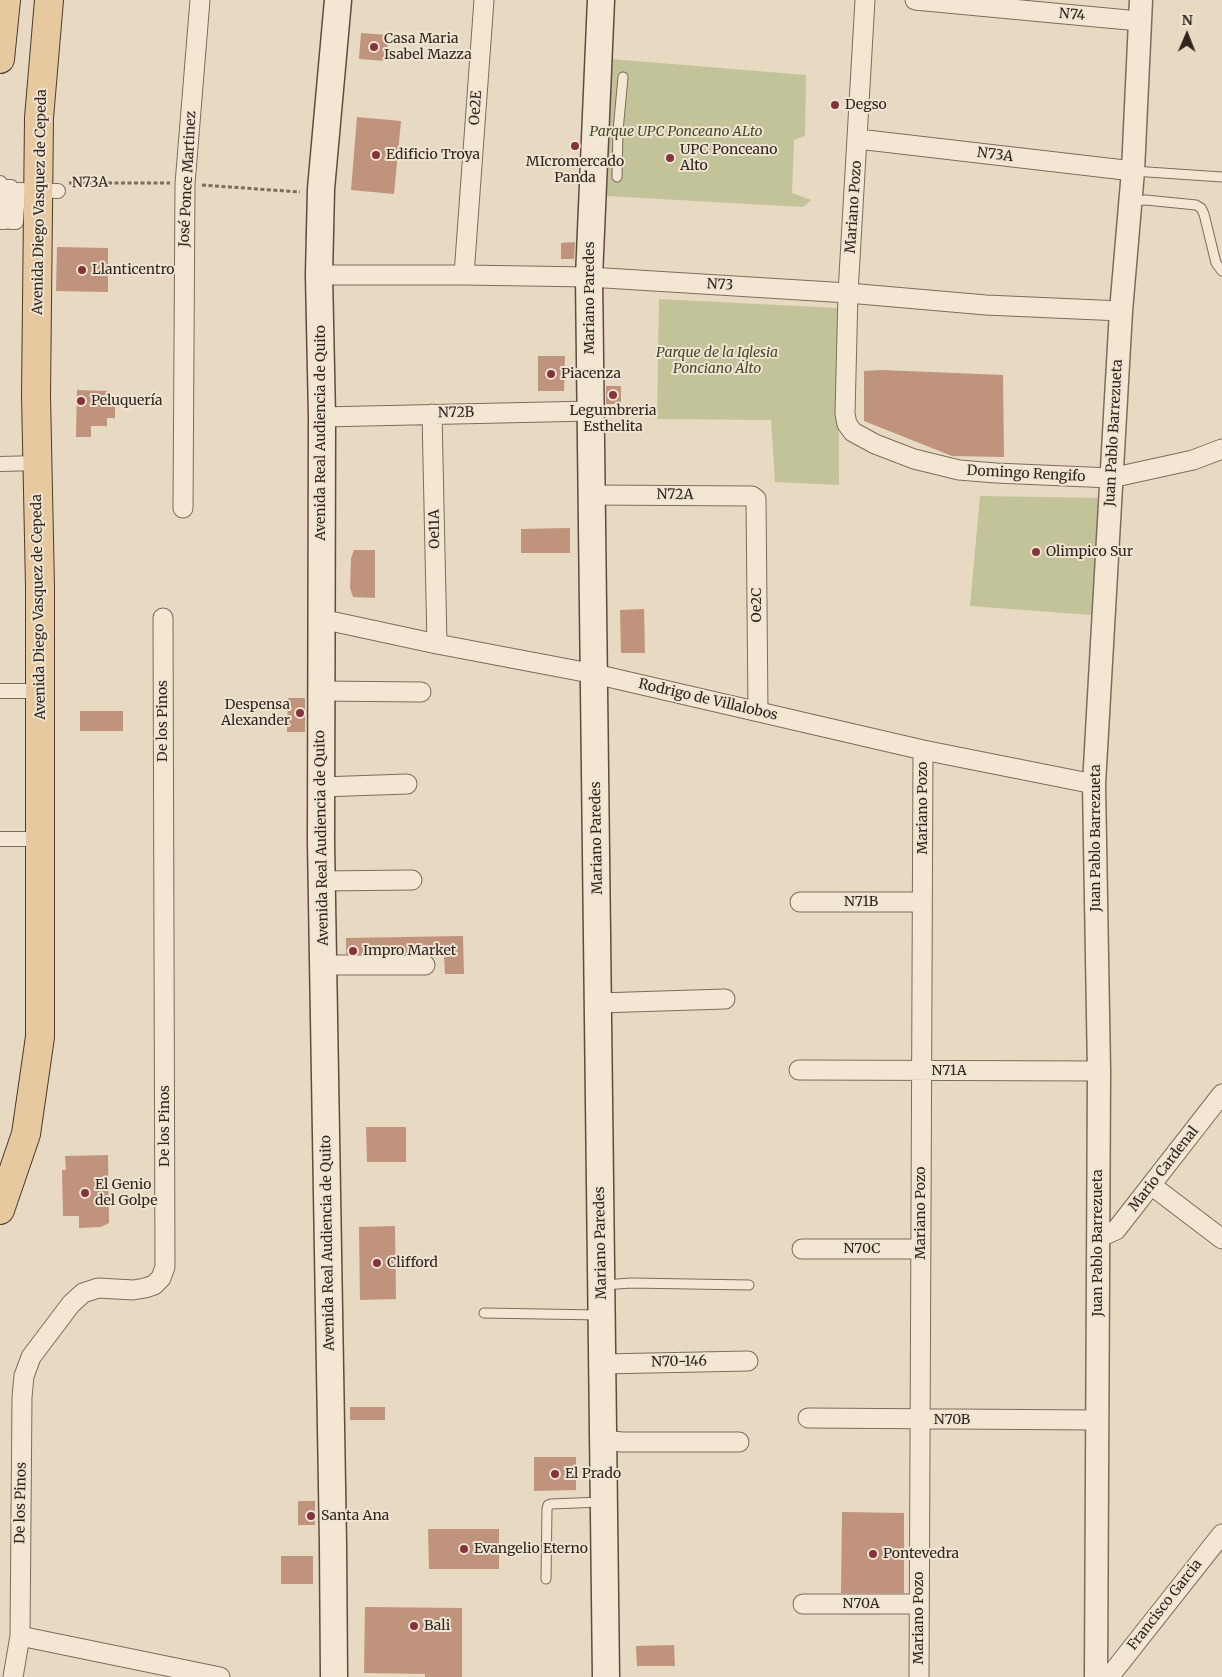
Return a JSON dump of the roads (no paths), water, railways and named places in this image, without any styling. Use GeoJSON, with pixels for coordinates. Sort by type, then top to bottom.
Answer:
{"type":"FeatureCollection","features":[{"type":"Feature","properties":{"kind":"main road"},"geometry":{"type":"LineString","coordinates":[[0,59],[6,0]]}},
{"type":"Feature","properties":{"kind":"main road","name":"Avenida Diego Vasquez de Cepeda"},"geometry":{"type":"LineString","coordinates":[[0,1210],[26,1134],[40,1037],[41,839],[36,395],[48,190],[39,118],[49,0]]}},
{"type":"Feature","properties":{"kind":"main road","name":"Avenida Real Audiencia de Quito"},"geometry":{"type":"LineString","coordinates":[[334,1677],[322,881],[322,417],[319,275],[321,189],[338,0]]}},
{"type":"Feature","properties":{"kind":"main road","name":"Mariano Paredes"},"geometry":{"type":"LineString","coordinates":[[601,0],[607,130],[589,277],[602,1315],[606,1364],[603,1440],[606,1677]]}},
{"type":"Feature","properties":{"kind":"street","name":"José Ponce Martinez"},"geometry":{"type":"LineString","coordinates":[[183,508],[185,184],[200,0]]}},
{"type":"Feature","properties":{"kind":"street","name":"Oe2E"},"geometry":{"type":"LineString","coordinates":[[464,275],[484,0]]}},
{"type":"Feature","properties":{"kind":"street","name":"Mariano Pozo"},"geometry":{"type":"LineString","coordinates":[[845,414],[848,292],[866,0]]}},
{"type":"Feature","properties":{"kind":"street","name":"N74"},"geometry":{"type":"LineString","coordinates":[[915,0],[1140,10]]}},
{"type":"Feature","properties":{"kind":"street","name":"Juan Pablo Barrezueta"},"geometry":{"type":"LineString","coordinates":[[1096,1677],[1099,1071],[1094,784],[1121,310],[1133,171],[1140,10]]}},
{"type":"Feature","properties":{"kind":"street","name":"N73A"},"geometry":{"type":"LineString","coordinates":[[858,140],[1133,171]]}},
{"type":"Feature","properties":{"kind":"street"},"geometry":{"type":"LineString","coordinates":[[0,183],[0,222],[5,222],[7,187],[11,187],[11,222],[16,222],[18,190],[48,190]]}},
{"type":"Feature","properties":{"kind":"street","name":"N73"},"geometry":{"type":"LineString","coordinates":[[319,275],[589,277],[848,292],[986,305],[1121,310]]}},
{"type":"Feature","properties":{"kind":"street","name":"N72B"},"geometry":{"type":"LineString","coordinates":[[322,417],[590,411]]}},
{"type":"Feature","properties":{"kind":"street","name":"Oe11A"},"geometry":{"type":"LineString","coordinates":[[432,414],[437,644]]}},
{"type":"Feature","properties":{"kind":"street","name":"Domingo Rengifo"},"geometry":{"type":"LineString","coordinates":[[845,414],[847,424],[853,432],[914,459],[950,468],[996,474],[1111,478],[1193,460],[1222,449]]}},
{"type":"Feature","properties":{"kind":"street"},"geometry":{"type":"LineString","coordinates":[[0,464],[37,462]]}},
{"type":"Feature","properties":{"kind":"street","name":"N72A"},"geometry":{"type":"LineString","coordinates":[[592,495],[752,496],[756,499]]}},
{"type":"Feature","properties":{"kind":"street","name":"Oe2C"},"geometry":{"type":"LineString","coordinates":[[756,499],[758,711]]}},
{"type":"Feature","properties":{"kind":"street","name":"De los Pinos"},"geometry":{"type":"LineString","coordinates":[[13,1677],[20,1636],[22,1397],[24,1376],[30,1357],[71,1304],[83,1294],[98,1288],[133,1290],[145,1288],[154,1285],[161,1278],[165,1267],[162,618]]}},
{"type":"Feature","properties":{"kind":"street","name":"Rodrigo de Villalobos"},"geometry":{"type":"LineString","coordinates":[[321,619],[437,644],[595,674],[923,750],[1094,784]]}},
{"type":"Feature","properties":{"kind":"street"},"geometry":{"type":"LineString","coordinates":[[0,691],[40,691]]}},
{"type":"Feature","properties":{"kind":"street"},"geometry":{"type":"LineString","coordinates":[[321,691],[421,692]]}},
{"type":"Feature","properties":{"kind":"street","name":"Mariano Pozo"},"geometry":{"type":"LineString","coordinates":[[919,1677],[923,750]]}},
{"type":"Feature","properties":{"kind":"street"},"geometry":{"type":"LineString","coordinates":[[321,787],[407,784]]}},
{"type":"Feature","properties":{"kind":"street"},"geometry":{"type":"LineString","coordinates":[[0,839],[41,839]]}},
{"type":"Feature","properties":{"kind":"street"},"geometry":{"type":"LineString","coordinates":[[322,881],[412,880]]}},
{"type":"Feature","properties":{"kind":"street","name":"N71B"},"geometry":{"type":"LineString","coordinates":[[800,902],[922,902]]}},
{"type":"Feature","properties":{"kind":"street"},"geometry":{"type":"LineString","coordinates":[[323,965],[425,965]]}},
{"type":"Feature","properties":{"kind":"street"},"geometry":{"type":"LineString","coordinates":[[598,1003],[725,998]]}},
{"type":"Feature","properties":{"kind":"street","name":"N71A"},"geometry":{"type":"LineString","coordinates":[[799,1070],[1099,1071]]}},
{"type":"Feature","properties":{"kind":"street","name":"Mario Cardenal"},"geometry":{"type":"LineString","coordinates":[[1099,1234],[1107,1234],[1116,1230],[1222,1094]]}},
{"type":"Feature","properties":{"kind":"street"},"geometry":{"type":"LineString","coordinates":[[1151,1185],[1222,1239]]}},
{"type":"Feature","properties":{"kind":"street","name":"N70C"},"geometry":{"type":"LineString","coordinates":[[802,1249],[921,1249]]}},
{"type":"Feature","properties":{"kind":"street","name":"N70-146"},"geometry":{"type":"LineString","coordinates":[[606,1364],[748,1361]]}},
{"type":"Feature","properties":{"kind":"street","name":"N70B"},"geometry":{"type":"LineString","coordinates":[[808,1418],[1096,1420]]}},
{"type":"Feature","properties":{"kind":"street"},"geometry":{"type":"LineString","coordinates":[[603,1440],[622,1442],[739,1442]]}},
{"type":"Feature","properties":{"kind":"street","name":"Francisco Garcia"},"geometry":{"type":"LineString","coordinates":[[1109,1677],[1222,1534]]}},
{"type":"Feature","properties":{"kind":"street","name":"N70A"},"geometry":{"type":"LineString","coordinates":[[803,1604],[920,1604]]}},
{"type":"Feature","properties":{"kind":"street"},"geometry":{"type":"LineString","coordinates":[[20,1636],[178,1673],[220,1677]]}},
{"type":"Feature","properties":{"kind":"lane"},"geometry":{"type":"LineString","coordinates":[[617,177],[607,130],[624,78]]}},
{"type":"Feature","properties":{"kind":"lane"},"geometry":{"type":"LineString","coordinates":[[1133,171],[1222,177]]}},
{"type":"Feature","properties":{"kind":"lane"},"geometry":{"type":"LineString","coordinates":[[1130,201],[1146,200],[1178,203],[1201,208],[1216,263],[1222,271]]}},
{"type":"Feature","properties":{"kind":"lane"},"geometry":{"type":"LineString","coordinates":[[602,1285],[749,1285]]}},
{"type":"Feature","properties":{"kind":"lane"},"geometry":{"type":"LineString","coordinates":[[484,1313],[602,1315]]}},
{"type":"Feature","properties":{"kind":"lane"},"geometry":{"type":"LineString","coordinates":[[546,1579],[546,1509],[548,1505],[604,1502]]}},
{"type":"Feature","properties":{"kind":"place","name":"Casa Maria Isabel Mazza"},"geometry":{"type":"Point","coordinates":[374,47]}},
{"type":"Feature","properties":{"kind":"place","name":"Degso"},"geometry":{"type":"Point","coordinates":[835,105]}},
{"type":"Feature","properties":{"kind":"place","name":"MIcromercado Panda"},"geometry":{"type":"Point","coordinates":[575,146]}},
{"type":"Feature","properties":{"kind":"place","name":"Edificio Troya"},"geometry":{"type":"Point","coordinates":[376,155]}},
{"type":"Feature","properties":{"kind":"place","name":"UPC Ponceano Alto"},"geometry":{"type":"Point","coordinates":[670,158]}},
{"type":"Feature","properties":{"kind":"place","name":"Llanticentro"},"geometry":{"type":"Point","coordinates":[82,270]}},
{"type":"Feature","properties":{"kind":"place","name":"Piacenza"},"geometry":{"type":"Point","coordinates":[551,374]}},
{"type":"Feature","properties":{"kind":"place","name":"Legumbreria Esthelita"},"geometry":{"type":"Point","coordinates":[613,395]}},
{"type":"Feature","properties":{"kind":"place","name":"Peluquería"},"geometry":{"type":"Point","coordinates":[81,401]}},
{"type":"Feature","properties":{"kind":"place","name":"Olimpico Sur"},"geometry":{"type":"Point","coordinates":[1036,552]}},
{"type":"Feature","properties":{"kind":"place","name":"Despensa Alexander"},"geometry":{"type":"Point","coordinates":[300,713]}},
{"type":"Feature","properties":{"kind":"place","name":"Impro Market"},"geometry":{"type":"Point","coordinates":[353,951]}},
{"type":"Feature","properties":{"kind":"place","name":"El Genio del Golpe"},"geometry":{"type":"Point","coordinates":[85,1193]}},
{"type":"Feature","properties":{"kind":"place","name":"Clifford"},"geometry":{"type":"Point","coordinates":[377,1263]}},
{"type":"Feature","properties":{"kind":"place","name":"El Prado"},"geometry":{"type":"Point","coordinates":[555,1474]}},
{"type":"Feature","properties":{"kind":"place","name":"Santa Ana"},"geometry":{"type":"Point","coordinates":[311,1516]}},
{"type":"Feature","properties":{"kind":"place","name":"Evangelio Eterno"},"geometry":{"type":"Point","coordinates":[464,1549]}},
{"type":"Feature","properties":{"kind":"place","name":"Pontevedra"},"geometry":{"type":"Point","coordinates":[873,1554]}},
{"type":"Feature","properties":{"kind":"place","name":"Bali"},"geometry":{"type":"Point","coordinates":[414,1626]}},
{"type":"Feature","properties":{"kind":"park label","name":"Parque UPC Ponceano ALto"},"geometry":{"type":"Point","coordinates":[676,132]}},
{"type":"Feature","properties":{"kind":"park label","name":"Parque de la Iglesia Ponciano Alto"},"geometry":{"type":"Point","coordinates":[717,362]}}]}
